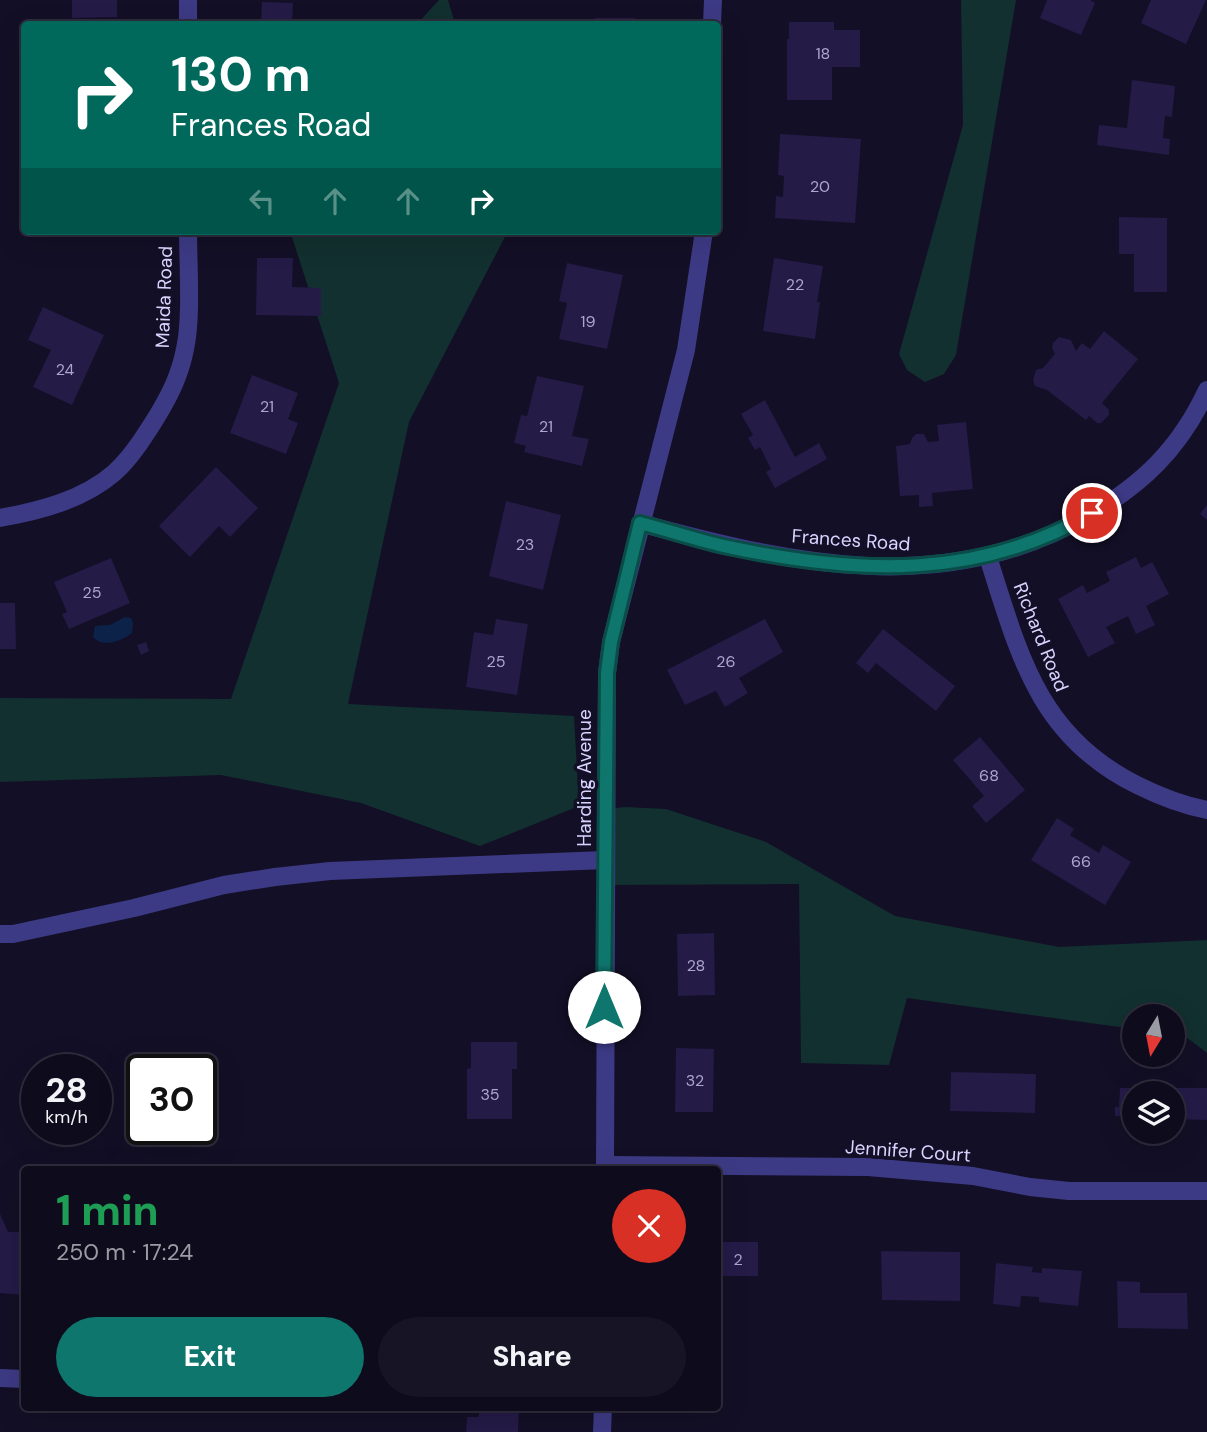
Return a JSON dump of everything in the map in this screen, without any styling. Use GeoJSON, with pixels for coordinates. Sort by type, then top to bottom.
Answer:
{"type":"FeatureCollection","features":[{"type":"Feature","properties":{"kind":"street"},"geometry":{"type":"LineString","coordinates":[[188,0],[188,21]]}},
{"type":"Feature","properties":{"kind":"street"},"geometry":{"type":"LineString","coordinates":[[712,21],[713,0]]}},
{"type":"Feature","properties":{"kind":"street","name":"Maida Road"},"geometry":{"type":"LineString","coordinates":[[0,518],[33,512],[76,496],[113,474],[153,423],[174,388],[186,347],[188,235]]}},
{"type":"Feature","properties":{"kind":"street","name":"Harding Avenue"},"geometry":{"type":"LineString","coordinates":[[604,1166],[607,673],[611,642],[685,350],[703,235]]}},
{"type":"Feature","properties":{"kind":"street","name":"Frances Road"},"geometry":{"type":"LineString","coordinates":[[640,523],[732,548],[822,563],[906,568],[988,557],[1062,531],[1118,498],[1146,476],[1178,440],[1207,390]]}},
{"type":"Feature","properties":{"kind":"street","name":"Richard Road"},"geometry":{"type":"LineString","coordinates":[[988,557],[1012,634],[1035,689],[1072,741],[1112,773],[1162,797],[1207,810]]}},
{"type":"Feature","properties":{"kind":"street"},"geometry":{"type":"LineString","coordinates":[[0,934],[13,934],[224,885],[275,877],[330,871],[605,860]]}},
{"type":"Feature","properties":{"kind":"street","name":"Jennifer Court"},"geometry":{"type":"LineString","coordinates":[[721,1167],[868,1167],[973,1175],[1030,1187],[1069,1191],[1207,1191]]}},
{"type":"Feature","properties":{"kind":"street"},"geometry":{"type":"LineString","coordinates":[[0,1378],[21,1378]]}},
{"type":"Feature","properties":{"kind":"street"},"geometry":{"type":"LineString","coordinates":[[603,1411],[603,1432]]}},
{"type":"Feature","properties":{"kind":"green space"},"geometry":{"type":"Polygon","coordinates":[[[439,0],[448,0],[454,21],[420,21],[439,0]]]}},
{"type":"Feature","properties":{"kind":"green space"},"geometry":{"type":"Polygon","coordinates":[[[961,0],[1016,0],[956,355],[944,374],[925,382],[907,370],[899,354],[963,125],[961,0]]]}},
{"type":"Feature","properties":{"kind":"green space"},"geometry":{"type":"Polygon","coordinates":[[[291,235],[506,235],[409,422],[348,704],[574,716],[579,806],[480,846],[361,803],[221,775],[0,782],[0,698],[231,699],[339,383],[291,235]]]}},
{"type":"Feature","properties":{"kind":"green space"},"geometry":{"type":"Polygon","coordinates":[[[605,809],[666,809],[766,842],[895,916],[1059,947],[1207,940],[1207,1053],[1185,1037],[1185,1004],[1122,1004],[1122,1027],[907,998],[889,1065],[801,1063],[799,884],[604,885],[605,809]]]}},
{"type":"Feature","properties":{"kind":"water"},"geometry":{"type":"Polygon","coordinates":[[[125,617],[131,618],[132,633],[107,643],[93,637],[95,626],[110,625],[125,617]]]}},
{"type":"Feature","properties":{"kind":"building"},"geometry":{"type":"Polygon","coordinates":[[[72,0],[117,0],[117,17],[72,18],[72,0]]]}},
{"type":"Feature","properties":{"kind":"building"},"geometry":{"type":"Polygon","coordinates":[[[1047,0],[1090,0],[1095,3],[1081,35],[1040,18],[1047,0]]]}},
{"type":"Feature","properties":{"kind":"building"},"geometry":{"type":"Polygon","coordinates":[[[1151,0],[1206,0],[1186,44],[1141,23],[1151,0]]]}},
{"type":"Feature","properties":{"kind":"building"},"geometry":{"type":"Polygon","coordinates":[[[262,2],[293,3],[292,21],[261,21],[262,2]]]}},
{"type":"Feature","properties":{"kind":"building"},"geometry":{"type":"Polygon","coordinates":[[[595,18],[635,18],[635,21],[595,21],[595,18]]]}},
{"type":"Feature","properties":{"kind":"building"},"geometry":{"type":"Polygon","coordinates":[[[789,22],[834,22],[834,30],[860,30],[860,67],[832,67],[832,100],[787,100],[789,22]]]}},
{"type":"Feature","properties":{"kind":"building"},"geometry":{"type":"Polygon","coordinates":[[[1132,80],[1175,86],[1172,117],[1165,116],[1163,138],[1170,139],[1169,155],[1097,145],[1099,125],[1127,128],[1132,80]]]}},
{"type":"Feature","properties":{"kind":"building"},"geometry":{"type":"Polygon","coordinates":[[[780,134],[861,139],[855,223],[775,218],[776,196],[783,197],[784,176],[778,175],[780,134]]]}},
{"type":"Feature","properties":{"kind":"building"},"geometry":{"type":"Polygon","coordinates":[[[1119,217],[1167,218],[1167,292],[1134,292],[1134,254],[1119,254],[1119,217]]]}},
{"type":"Feature","properties":{"kind":"building"},"geometry":{"type":"Polygon","coordinates":[[[257,258],[293,258],[292,287],[321,288],[321,316],[256,315],[257,258]]]}},
{"type":"Feature","properties":{"kind":"building"},"geometry":{"type":"Polygon","coordinates":[[[774,258],[823,266],[815,339],[763,331],[774,258]]]}},
{"type":"Feature","properties":{"kind":"building"},"geometry":{"type":"Polygon","coordinates":[[[567,263],[623,275],[607,349],[559,339],[567,303],[559,301],[567,263]]]}},
{"type":"Feature","properties":{"kind":"building"},"geometry":{"type":"Polygon","coordinates":[[[43,307],[104,335],[72,405],[33,387],[51,350],[28,340],[43,307]]]}},
{"type":"Feature","properties":{"kind":"building"},"geometry":{"type":"Polygon","coordinates":[[[1104,331],[1138,359],[1102,403],[1109,410],[1109,415],[1101,423],[1097,423],[1089,416],[1086,420],[1047,390],[1035,386],[1033,380],[1036,370],[1043,368],[1055,354],[1053,343],[1059,337],[1071,340],[1076,351],[1082,343],[1090,349],[1104,331]]]}},
{"type":"Feature","properties":{"kind":"building"},"geometry":{"type":"Polygon","coordinates":[[[252,375],[298,393],[288,419],[298,423],[286,454],[230,433],[252,375]]]}},
{"type":"Feature","properties":{"kind":"building"},"geometry":{"type":"Polygon","coordinates":[[[537,376],[584,386],[572,436],[589,439],[582,466],[524,452],[526,446],[514,443],[521,415],[527,416],[537,376]]]}},
{"type":"Feature","properties":{"kind":"building"},"geometry":{"type":"Polygon","coordinates":[[[765,400],[795,457],[819,443],[827,459],[775,488],[766,472],[771,469],[760,447],[755,450],[748,438],[753,435],[741,414],[765,400]]]}},
{"type":"Feature","properties":{"kind":"building"},"geometry":{"type":"Polygon","coordinates":[[[966,422],[973,489],[932,493],[933,506],[919,507],[919,495],[900,496],[896,446],[910,444],[916,434],[924,434],[928,442],[939,441],[937,425],[966,422]]]}},
{"type":"Feature","properties":{"kind":"building"},"geometry":{"type":"Polygon","coordinates":[[[216,467],[258,508],[230,537],[219,526],[190,557],[159,526],[216,467]]]}},
{"type":"Feature","properties":{"kind":"building"},"geometry":{"type":"Polygon","coordinates":[[[506,501],[561,515],[543,590],[489,576],[506,501]]]}},
{"type":"Feature","properties":{"kind":"building"},"geometry":{"type":"Polygon","coordinates":[[[1207,505],[1207,520],[1200,514],[1207,505]]]}},
{"type":"Feature","properties":{"kind":"building"},"geometry":{"type":"Polygon","coordinates":[[[1136,557],[1141,568],[1152,562],[1169,594],[1146,606],[1155,625],[1136,634],[1128,616],[1106,627],[1115,643],[1088,657],[1058,599],[1083,585],[1087,593],[1110,581],[1106,572],[1136,557]]]}},
{"type":"Feature","properties":{"kind":"building"},"geometry":{"type":"Polygon","coordinates":[[[111,558],[130,603],[69,629],[62,614],[67,612],[54,582],[111,558]]]}},
{"type":"Feature","properties":{"kind":"building"},"geometry":{"type":"Polygon","coordinates":[[[0,603],[15,603],[16,649],[0,649],[0,603]]]}},
{"type":"Feature","properties":{"kind":"building"},"geometry":{"type":"Polygon","coordinates":[[[496,619],[528,624],[517,695],[466,687],[474,632],[493,635],[496,619]]]}},
{"type":"Feature","properties":{"kind":"building"},"geometry":{"type":"Polygon","coordinates":[[[765,619],[783,652],[739,678],[748,693],[725,707],[716,691],[685,705],[667,670],[765,619]]]}},
{"type":"Feature","properties":{"kind":"building"},"geometry":{"type":"Polygon","coordinates":[[[883,629],[955,686],[936,711],[876,663],[868,673],[856,663],[883,629]]]}},
{"type":"Feature","properties":{"kind":"building"},"geometry":{"type":"Polygon","coordinates":[[[146,642],[149,651],[141,655],[137,645],[146,642]]]}},
{"type":"Feature","properties":{"kind":"building"},"geometry":{"type":"Polygon","coordinates":[[[980,737],[1025,790],[986,823],[972,806],[984,796],[953,760],[980,737]]]}},
{"type":"Feature","properties":{"kind":"building"},"geometry":{"type":"Polygon","coordinates":[[[1057,818],[1074,829],[1070,835],[1099,853],[1103,845],[1131,862],[1105,905],[1031,860],[1057,818]]]}},
{"type":"Feature","properties":{"kind":"building"},"geometry":{"type":"Polygon","coordinates":[[[714,933],[715,995],[678,996],[677,934],[714,933]]]}},
{"type":"Feature","properties":{"kind":"building"},"geometry":{"type":"Polygon","coordinates":[[[471,1042],[517,1042],[517,1069],[512,1069],[512,1119],[467,1119],[467,1069],[471,1068],[471,1042]]]}},
{"type":"Feature","properties":{"kind":"building"},"geometry":{"type":"Polygon","coordinates":[[[676,1048],[714,1049],[713,1112],[675,1112],[676,1048]]]}},
{"type":"Feature","properties":{"kind":"building"},"geometry":{"type":"Polygon","coordinates":[[[951,1072],[1036,1074],[1035,1113],[950,1111],[951,1072]]]}},
{"type":"Feature","properties":{"kind":"building"},"geometry":{"type":"Polygon","coordinates":[[[1122,1088],[1122,1116],[1115,1116],[1115,1107],[1119,1107],[1122,1088]]]}},
{"type":"Feature","properties":{"kind":"building"},"geometry":{"type":"Polygon","coordinates":[[[1185,1088],[1207,1088],[1207,1120],[1185,1119],[1185,1088]]]}},
{"type":"Feature","properties":{"kind":"building"},"geometry":{"type":"Polygon","coordinates":[[[0,1214],[8,1232],[21,1232],[21,1295],[0,1293],[0,1214]]]}},
{"type":"Feature","properties":{"kind":"building"},"geometry":{"type":"Polygon","coordinates":[[[721,1242],[758,1242],[758,1276],[721,1276],[721,1242]]]}},
{"type":"Feature","properties":{"kind":"building"},"geometry":{"type":"Polygon","coordinates":[[[881,1251],[960,1252],[960,1301],[882,1300],[881,1251]]]}},
{"type":"Feature","properties":{"kind":"building"},"geometry":{"type":"Polygon","coordinates":[[[996,1263],[1033,1267],[1032,1272],[1042,1273],[1042,1268],[1082,1271],[1078,1306],[1039,1302],[1039,1297],[1021,1296],[1020,1307],[993,1304],[996,1263]]]}},
{"type":"Feature","properties":{"kind":"building"},"geometry":{"type":"Polygon","coordinates":[[[1117,1281],[1140,1282],[1140,1293],[1187,1293],[1188,1329],[1118,1328],[1117,1281]]]}},
{"type":"Feature","properties":{"kind":"building"},"geometry":{"type":"Polygon","coordinates":[[[479,1411],[519,1411],[518,1432],[466,1432],[467,1417],[479,1417],[479,1411]]]}},
{"type":"Feature","properties":{"kind":"route"},"geometry":{"type":"LineString","coordinates":[[604,1007],[607,673],[611,642],[640,523],[732,548],[822,563],[906,568],[988,557],[1062,531],[1092,513]]}}]}
